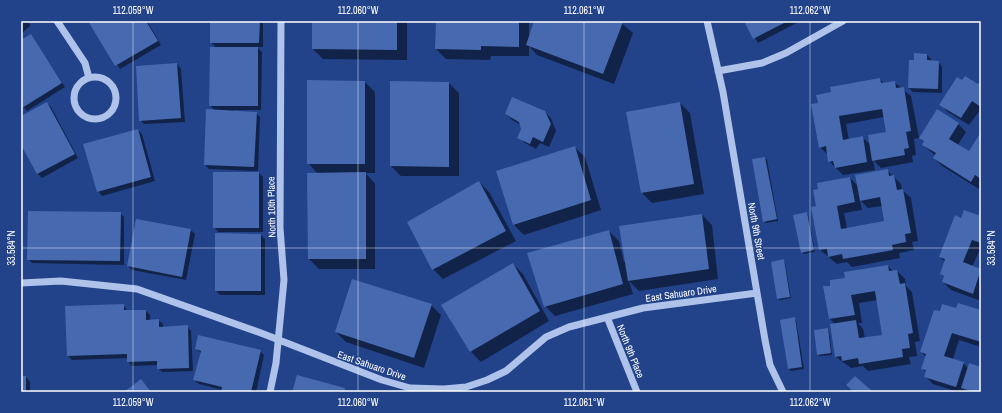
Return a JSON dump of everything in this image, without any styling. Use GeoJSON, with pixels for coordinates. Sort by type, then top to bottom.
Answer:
{"type":"FeatureCollection","features":[{"type":"Feature","properties":{"kind":"street"},"geometry":{"type":"LineString","coordinates":[[57,21],[85,63],[89,78]]}},
{"type":"Feature","properties":{"kind":"street","name":"North 10th Place"},"geometry":{"type":"LineString","coordinates":[[270,392],[276,363],[284,280],[280,228],[281,21]]}},
{"type":"Feature","properties":{"kind":"street","name":"North 9th Street"},"geometry":{"type":"LineString","coordinates":[[707,21],[718,71],[770,364],[783,392]]}},
{"type":"Feature","properties":{"kind":"street"},"geometry":{"type":"LineString","coordinates":[[718,71],[762,63],[786,53],[833,23],[843,21]]}},
{"type":"Feature","properties":{"kind":"street"},"geometry":{"type":"LineString","coordinates":[[89,78],[102,79],[108,82],[115,93],[116,100],[110,112],[99,119],[85,116],[79,112],[74,100],[78,86],[89,78]]}},
{"type":"Feature","properties":{"kind":"street","name":"East Sahuaro Drive"},"geometry":{"type":"LineString","coordinates":[[21,283],[61,281],[137,288],[355,370],[410,388],[456,391],[487,380],[506,371],[546,337],[569,327],[608,316],[678,303],[757,293]]}},
{"type":"Feature","properties":{"kind":"street","name":"North 9th Place"},"geometry":{"type":"LineString","coordinates":[[608,316],[613,335],[637,392]]}},
{"type":"Feature","properties":{"kind":"building"},"geometry":{"type":"Polygon","coordinates":[[[88,21],[146,21],[158,41],[115,66],[88,21]]]}},
{"type":"Feature","properties":{"kind":"building"},"geometry":{"type":"Polygon","coordinates":[[[210,21],[260,21],[259,43],[210,43],[210,21]]]}},
{"type":"Feature","properties":{"kind":"building"},"geometry":{"type":"Polygon","coordinates":[[[312,21],[397,21],[397,50],[312,49],[312,21]]]}},
{"type":"Feature","properties":{"kind":"building"},"geometry":{"type":"Polygon","coordinates":[[[436,21],[519,21],[519,47],[481,46],[481,50],[435,49],[436,21]]]}},
{"type":"Feature","properties":{"kind":"building"},"geometry":{"type":"Polygon","coordinates":[[[534,21],[623,22],[603,74],[526,45],[534,21]]]}},
{"type":"Feature","properties":{"kind":"building"},"geometry":{"type":"Polygon","coordinates":[[[744,21],[788,21],[753,39],[744,21]]]}},
{"type":"Feature","properties":{"kind":"building"},"geometry":{"type":"Polygon","coordinates":[[[31,34],[62,83],[22,108],[21,40],[31,34]]]}},
{"type":"Feature","properties":{"kind":"building"},"geometry":{"type":"Polygon","coordinates":[[[210,47],[258,47],[258,106],[209,106],[210,47]]]}},
{"type":"Feature","properties":{"kind":"building"},"geometry":{"type":"Polygon","coordinates":[[[914,53],[927,54],[927,60],[939,61],[938,89],[908,88],[909,60],[914,60],[914,53]]]}},
{"type":"Feature","properties":{"kind":"building"},"geometry":{"type":"Polygon","coordinates":[[[177,63],[181,118],[139,121],[136,66],[177,63]]]}},
{"type":"Feature","properties":{"kind":"building"},"geometry":{"type":"Polygon","coordinates":[[[965,76],[978,84],[981,80],[981,107],[972,101],[961,118],[939,105],[957,77],[962,80],[965,76]]]}},
{"type":"Feature","properties":{"kind":"building"},"geometry":{"type":"Polygon","coordinates":[[[880,78],[881,83],[895,81],[896,88],[904,87],[911,131],[906,132],[909,148],[904,149],[905,155],[872,161],[868,135],[886,132],[882,109],[839,116],[843,140],[863,136],[867,162],[835,168],[833,161],[828,162],[826,146],[819,148],[811,104],[818,103],[816,95],[831,92],[830,87],[880,78]]]}},
{"type":"Feature","properties":{"kind":"building"},"geometry":{"type":"Polygon","coordinates":[[[307,80],[365,81],[365,164],[307,164],[307,80]]]}},
{"type":"Feature","properties":{"kind":"building"},"geometry":{"type":"Polygon","coordinates":[[[390,81],[449,82],[449,167],[390,166],[390,81]]]}},
{"type":"Feature","properties":{"kind":"building"},"geometry":{"type":"Polygon","coordinates":[[[512,97],[545,111],[551,124],[543,142],[533,137],[530,144],[517,138],[521,129],[519,122],[505,114],[512,97]]]}},
{"type":"Feature","properties":{"kind":"building"},"geometry":{"type":"Polygon","coordinates":[[[47,102],[75,154],[37,174],[21,145],[21,116],[47,102]]]}},
{"type":"Feature","properties":{"kind":"building"},"geometry":{"type":"Polygon","coordinates":[[[680,102],[694,184],[641,193],[626,112],[680,102]]]}},
{"type":"Feature","properties":{"kind":"building"},"geometry":{"type":"Polygon","coordinates":[[[206,109],[257,112],[254,167],[204,165],[206,109]]]}},
{"type":"Feature","properties":{"kind":"building"},"geometry":{"type":"Polygon","coordinates":[[[937,109],[959,123],[949,139],[969,151],[981,132],[981,179],[975,175],[971,182],[933,158],[936,153],[922,145],[924,141],[919,138],[937,109]]]}},
{"type":"Feature","properties":{"kind":"building"},"geometry":{"type":"Polygon","coordinates":[[[138,129],[151,177],[97,192],[83,144],[138,129]]]}},
{"type":"Feature","properties":{"kind":"building"},"geometry":{"type":"Polygon","coordinates":[[[575,146],[591,200],[513,225],[496,171],[575,146]]]}},
{"type":"Feature","properties":{"kind":"building"},"geometry":{"type":"Polygon","coordinates":[[[765,157],[777,219],[763,222],[752,159],[765,157]]]}},
{"type":"Feature","properties":{"kind":"building"},"geometry":{"type":"Polygon","coordinates":[[[888,169],[889,176],[894,175],[897,190],[903,189],[911,233],[905,234],[906,242],[892,245],[893,250],[843,259],[842,254],[828,257],[827,249],[819,250],[811,207],[816,206],[813,190],[818,189],[817,183],[850,177],[855,202],[837,206],[841,229],[884,221],[880,197],[860,201],[855,175],[888,169]]]}},
{"type":"Feature","properties":{"kind":"building"},"geometry":{"type":"Polygon","coordinates":[[[213,172],[259,172],[259,228],[213,228],[213,172]]]}},
{"type":"Feature","properties":{"kind":"building"},"geometry":{"type":"Polygon","coordinates":[[[366,172],[366,259],[308,259],[307,173],[366,172]]]}},
{"type":"Feature","properties":{"kind":"building"},"geometry":{"type":"Polygon","coordinates":[[[479,181],[506,231],[432,270],[407,222],[479,181]]]}},
{"type":"Feature","properties":{"kind":"building"},"geometry":{"type":"Polygon","coordinates":[[[981,209],[981,243],[972,240],[963,262],[981,269],[973,294],[942,282],[944,276],[940,274],[945,259],[939,257],[955,215],[961,218],[964,210],[978,215],[981,209]]]}},
{"type":"Feature","properties":{"kind":"building"},"geometry":{"type":"Polygon","coordinates":[[[28,211],[121,212],[120,261],[27,260],[28,211]]]}},
{"type":"Feature","properties":{"kind":"building"},"geometry":{"type":"Polygon","coordinates":[[[807,212],[814,250],[801,253],[793,215],[807,212]]]}},
{"type":"Feature","properties":{"kind":"building"},"geometry":{"type":"Polygon","coordinates":[[[702,214],[709,269],[628,281],[619,226],[702,214]]]}},
{"type":"Feature","properties":{"kind":"building"},"geometry":{"type":"Polygon","coordinates":[[[136,219],[191,229],[182,277],[127,266],[136,219]]]}},
{"type":"Feature","properties":{"kind":"building"},"geometry":{"type":"Polygon","coordinates":[[[609,230],[623,284],[544,307],[527,253],[609,230]]]}},
{"type":"Feature","properties":{"kind":"building"},"geometry":{"type":"Polygon","coordinates":[[[215,233],[261,234],[261,291],[215,291],[215,233]]]}},
{"type":"Feature","properties":{"kind":"building"},"geometry":{"type":"Polygon","coordinates":[[[784,259],[790,297],[777,299],[771,262],[784,259]]]}},
{"type":"Feature","properties":{"kind":"building"},"geometry":{"type":"Polygon","coordinates":[[[513,263],[540,311],[470,352],[441,305],[513,263]]]}},
{"type":"Feature","properties":{"kind":"building"},"geometry":{"type":"Polygon","coordinates":[[[888,265],[889,271],[897,270],[900,284],[905,283],[913,333],[908,334],[910,348],[902,349],[903,357],[859,364],[858,358],[842,361],[841,356],[835,357],[830,324],[856,320],[859,338],[882,335],[875,291],[851,295],[855,315],[829,319],[823,286],[830,286],[830,280],[845,278],[844,272],[888,265]]]}},
{"type":"Feature","properties":{"kind":"building"},"geometry":{"type":"Polygon","coordinates":[[[352,279],[432,304],[414,358],[335,332],[352,279]]]}},
{"type":"Feature","properties":{"kind":"building"},"geometry":{"type":"Polygon","coordinates":[[[958,303],[981,310],[981,342],[952,333],[944,356],[964,362],[956,387],[924,377],[926,370],[921,369],[926,354],[920,352],[934,310],[940,311],[942,304],[956,308],[958,303]]]}},
{"type":"Feature","properties":{"kind":"building"},"geometry":{"type":"Polygon","coordinates":[[[124,304],[124,310],[146,310],[146,320],[159,319],[159,327],[188,325],[189,368],[157,369],[157,361],[127,362],[127,354],[67,356],[65,306],[124,304]]]}},
{"type":"Feature","properties":{"kind":"building"},"geometry":{"type":"Polygon","coordinates":[[[795,317],[802,367],[788,369],[780,320],[795,317]]]}},
{"type":"Feature","properties":{"kind":"building"},"geometry":{"type":"Polygon","coordinates":[[[828,328],[831,353],[817,355],[814,330],[828,328]]]}},
{"type":"Feature","properties":{"kind":"building"},"geometry":{"type":"Polygon","coordinates":[[[198,335],[261,350],[251,392],[221,392],[222,387],[193,380],[201,351],[195,349],[198,335]]]}},
{"type":"Feature","properties":{"kind":"building"},"geometry":{"type":"Polygon","coordinates":[[[969,363],[981,367],[981,392],[974,392],[961,388],[969,363]]]}},
{"type":"Feature","properties":{"kind":"building"},"geometry":{"type":"Polygon","coordinates":[[[297,375],[345,388],[344,392],[292,392],[297,375]]]}},
{"type":"Feature","properties":{"kind":"building"},"geometry":{"type":"Polygon","coordinates":[[[21,376],[26,376],[26,392],[21,392],[21,376]]]}},
{"type":"Feature","properties":{"kind":"building"},"geometry":{"type":"Polygon","coordinates":[[[855,376],[873,392],[854,392],[846,385],[855,376]]]}},
{"type":"Feature","properties":{"kind":"building"},"geometry":{"type":"Polygon","coordinates":[[[141,379],[151,392],[124,392],[141,379]]]}}]}
